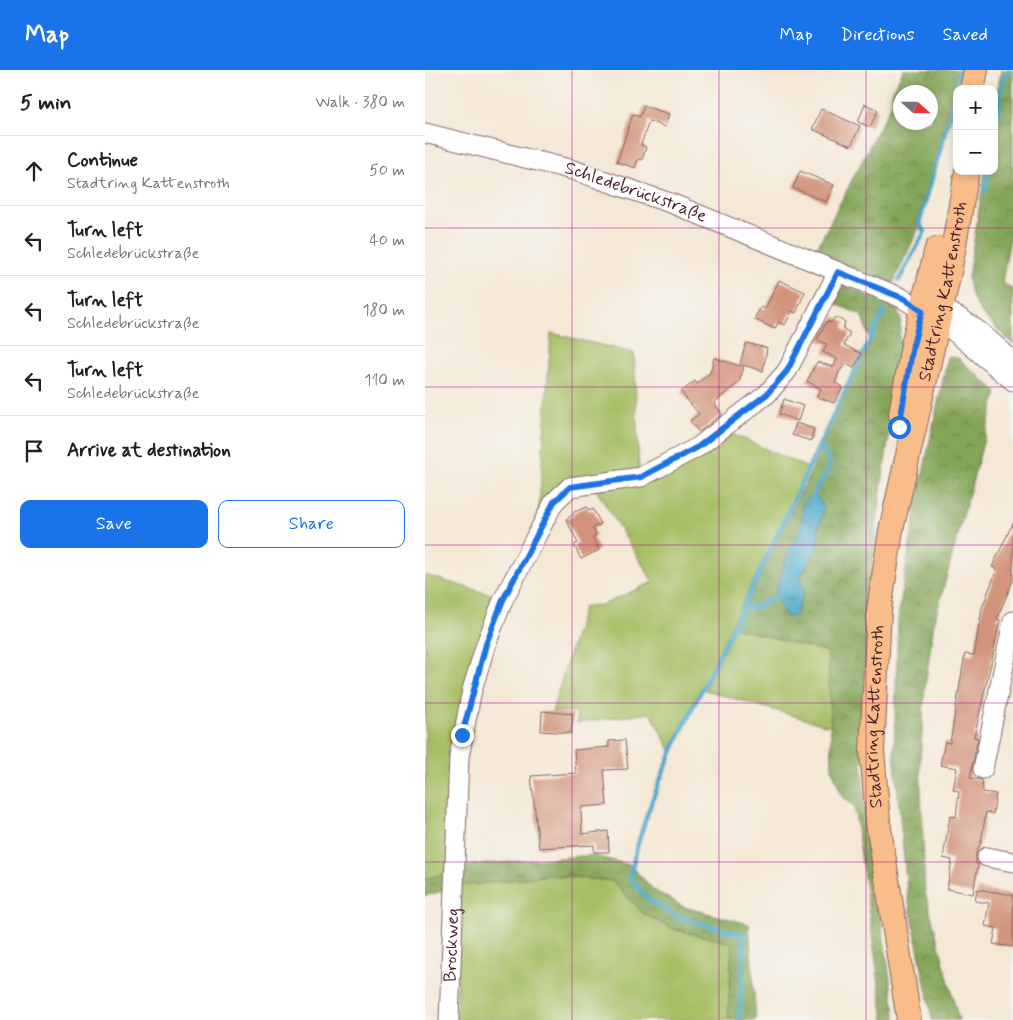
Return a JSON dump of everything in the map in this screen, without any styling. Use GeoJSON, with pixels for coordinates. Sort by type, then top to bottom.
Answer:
{"type":"FeatureCollection","features":[{"type":"Feature","properties":{"kind":"main road"},"geometry":{"type":"LineString","coordinates":[[973,85],[976,70]]}},
{"type":"Feature","properties":{"kind":"main road"},"geometry":{"type":"LineString","coordinates":[[982,85],[984,70]]}},
{"type":"Feature","properties":{"kind":"main road","name":"Stadtring Kattenstroth"},"geometry":{"type":"LineString","coordinates":[[909,1020],[877,822],[872,750],[879,610],[926,308],[953,175]]}},
{"type":"Feature","properties":{"kind":"main road","name":"Stadtring Kattenstroth"},"geometry":{"type":"LineString","coordinates":[[926,308],[966,175]]}},
{"type":"Feature","properties":{"kind":"street","name":"Schledebrückstraße"},"geometry":{"type":"LineString","coordinates":[[425,133],[573,170],[673,204],[926,308],[971,324],[1013,361]]}},
{"type":"Feature","properties":{"kind":"street","name":"Brockweg"},"geometry":{"type":"LineString","coordinates":[[449,1020],[453,871],[459,757],[472,690],[486,644],[503,600],[554,502],[570,487],[641,477],[698,447],[767,394],[787,371],[838,272]]}},
{"type":"Feature","properties":{"kind":"street","name":"Schledebrückstraße"},"geometry":{"type":"LineString","coordinates":[[926,308],[1013,381]]}},
{"type":"Feature","properties":{"kind":"street"},"geometry":{"type":"LineString","coordinates":[[983,768],[1013,621]]}},
{"type":"Feature","properties":{"kind":"street"},"geometry":{"type":"LineString","coordinates":[[987,858],[1013,862]]}},
{"type":"Feature","properties":{"kind":"green space"},"geometry":{"type":"Polygon","coordinates":[[[903,70],[958,70],[933,170],[917,222],[918,230],[893,283],[814,253],[891,105],[893,91],[893,130],[938,130],[938,85],[896,85],[903,70]]]}},
{"type":"Feature","properties":{"kind":"green space"},"geometry":{"type":"Polygon","coordinates":[[[1001,70],[1013,70],[1013,222],[1002,282],[1013,290],[1013,344],[983,315],[969,288],[968,277],[984,175],[998,175],[998,87],[1001,70]]]}},
{"type":"Feature","properties":{"kind":"green space"},"geometry":{"type":"Polygon","coordinates":[[[844,285],[896,308],[901,319],[899,340],[903,343],[881,490],[867,609],[862,750],[864,804],[896,1020],[884,1020],[854,806],[842,797],[832,769],[828,652],[735,628],[812,469],[838,406],[871,342],[861,315],[829,301],[837,286],[844,285]]]}},
{"type":"Feature","properties":{"kind":"green space"},"geometry":{"type":"Polygon","coordinates":[[[551,333],[634,353],[639,472],[566,483],[538,521],[551,333]]]}},
{"type":"Feature","properties":{"kind":"green space"},"geometry":{"type":"Polygon","coordinates":[[[948,356],[958,358],[997,392],[934,623],[925,687],[920,762],[925,892],[959,1020],[932,1020],[907,892],[894,753],[898,617],[918,496],[948,356]]]}},
{"type":"Feature","properties":{"kind":"green space"},"geometry":{"type":"Polygon","coordinates":[[[728,432],[808,468],[670,751],[651,713],[577,723],[577,712],[552,711],[584,606],[602,605],[653,582],[595,488],[728,432]]]}},
{"type":"Feature","properties":{"kind":"green space"},"geometry":{"type":"Polygon","coordinates":[[[425,575],[499,597],[481,641],[448,873],[425,879],[425,575]]]}},
{"type":"Feature","properties":{"kind":"green space"},"geometry":{"type":"Polygon","coordinates":[[[735,628],[828,652],[832,727],[705,690],[735,628]]]}},
{"type":"Feature","properties":{"kind":"green space"},"geometry":{"type":"Polygon","coordinates":[[[592,855],[630,865],[654,890],[684,907],[749,924],[756,1020],[728,1020],[732,943],[676,930],[644,914],[612,881],[552,875],[460,886],[461,866],[592,855]]]}},
{"type":"Feature","properties":{"kind":"green space"},"geometry":{"type":"Polygon","coordinates":[[[448,873],[447,890],[425,896],[425,879],[448,873]]]}},
{"type":"Feature","properties":{"kind":"green space"},"geometry":{"type":"Polygon","coordinates":[[[552,875],[612,881],[644,914],[676,930],[732,943],[728,1020],[456,1020],[460,886],[552,875]]]}},
{"type":"Feature","properties":{"kind":"water"},"geometry":{"type":"Polygon","coordinates":[[[813,494],[816,495],[824,508],[818,530],[818,548],[800,577],[803,594],[795,616],[787,617],[774,596],[787,556],[801,529],[803,502],[813,494]]]}},
{"type":"Feature","properties":{"kind":"building"},"geometry":{"type":"Polygon","coordinates":[[[865,104],[878,110],[870,127],[858,122],[865,104]]]}},
{"type":"Feature","properties":{"kind":"building"},"geometry":{"type":"Polygon","coordinates":[[[644,106],[669,114],[665,127],[649,121],[641,145],[646,147],[642,160],[638,159],[635,168],[617,162],[633,114],[640,117],[644,106]]]}},
{"type":"Feature","properties":{"kind":"building"},"geometry":{"type":"Polygon","coordinates":[[[821,109],[860,126],[851,146],[812,129],[821,109]]]}},
{"type":"Feature","properties":{"kind":"building"},"geometry":{"type":"Polygon","coordinates":[[[800,171],[834,185],[826,202],[793,188],[800,171]]]}},
{"type":"Feature","properties":{"kind":"building"},"geometry":{"type":"Polygon","coordinates":[[[779,280],[805,292],[796,313],[792,311],[785,325],[778,322],[775,329],[754,319],[761,307],[765,309],[779,280]]]}},
{"type":"Feature","properties":{"kind":"building"},"geometry":{"type":"Polygon","coordinates":[[[835,317],[845,322],[843,329],[850,333],[844,345],[862,354],[854,368],[846,364],[839,372],[835,383],[843,387],[834,403],[817,397],[821,389],[807,381],[817,362],[834,367],[837,359],[823,352],[827,344],[817,340],[827,321],[831,323],[835,317]]]}},
{"type":"Feature","properties":{"kind":"building"},"geometry":{"type":"Polygon","coordinates":[[[746,343],[767,348],[763,371],[740,364],[746,343]]]}},
{"type":"Feature","properties":{"kind":"building"},"geometry":{"type":"Polygon","coordinates":[[[714,358],[744,367],[739,382],[714,403],[722,414],[699,432],[690,421],[699,414],[681,392],[695,381],[697,384],[710,373],[714,358]]]}},
{"type":"Feature","properties":{"kind":"building"},"geometry":{"type":"Polygon","coordinates":[[[784,399],[803,406],[798,421],[779,414],[784,399]]]}},
{"type":"Feature","properties":{"kind":"building"},"geometry":{"type":"Polygon","coordinates":[[[796,423],[814,429],[811,441],[792,435],[796,423]]]}},
{"type":"Feature","properties":{"kind":"building"},"geometry":{"type":"Polygon","coordinates":[[[587,507],[589,511],[593,509],[601,524],[593,528],[596,535],[593,537],[599,550],[581,559],[574,545],[578,543],[566,519],[573,515],[574,512],[587,507]]]}},
{"type":"Feature","properties":{"kind":"building"},"geometry":{"type":"Polygon","coordinates":[[[1013,523],[1013,580],[997,619],[1000,620],[974,737],[978,738],[970,778],[982,780],[983,792],[996,794],[993,814],[986,812],[981,842],[976,854],[976,864],[978,864],[973,894],[947,889],[952,860],[943,858],[950,816],[956,817],[959,791],[953,790],[957,768],[940,765],[945,742],[950,743],[965,654],[974,655],[982,608],[997,569],[992,567],[1013,523]]]}},
{"type":"Feature","properties":{"kind":"building"},"geometry":{"type":"Polygon","coordinates":[[[542,711],[573,714],[571,733],[541,731],[542,711]]]}},
{"type":"Feature","properties":{"kind":"building"},"geometry":{"type":"Polygon","coordinates":[[[625,740],[628,769],[604,770],[607,805],[581,807],[582,834],[608,831],[609,852],[594,852],[594,845],[539,848],[531,776],[576,773],[574,750],[609,747],[609,741],[625,740]]]}},
{"type":"Feature","properties":{"kind":"building"},"geometry":{"type":"Polygon","coordinates":[[[977,889],[1013,895],[1013,947],[993,944],[996,928],[985,926],[989,903],[975,901],[977,889]]]}},
{"type":"Feature","properties":{"kind":"waterway"},"geometry":{"type":"LineString","coordinates":[[899,280],[925,231],[922,229],[920,221],[952,108],[960,70]]}},
{"type":"Feature","properties":{"kind":"waterway"},"geometry":{"type":"LineString","coordinates":[[995,130],[1003,81],[1009,70]]}},
{"type":"Feature","properties":{"kind":"waterway"},"geometry":{"type":"LineString","coordinates":[[985,191],[988,175]]}},
{"type":"Feature","properties":{"kind":"waterway"},"geometry":{"type":"LineString","coordinates":[[739,1020],[744,935],[680,918],[649,900],[630,878],[649,809],[677,740],[742,609],[884,311]]}},
{"type":"Feature","properties":{"kind":"waterway"},"geometry":{"type":"LineString","coordinates":[[813,500],[815,491],[829,469],[829,463],[820,445]]}},
{"type":"Feature","properties":{"kind":"waterway"},"geometry":{"type":"LineString","coordinates":[[743,607],[754,608],[778,595]]}},
{"type":"Feature","properties":{"kind":"route"},"geometry":{"type":"LineString","coordinates":[[462,735],[472,690],[486,644],[503,600],[554,502],[570,487],[641,477],[698,447],[767,394],[787,371],[838,272],[905,299],[922,311],[913,345],[899,427]]}}]}
